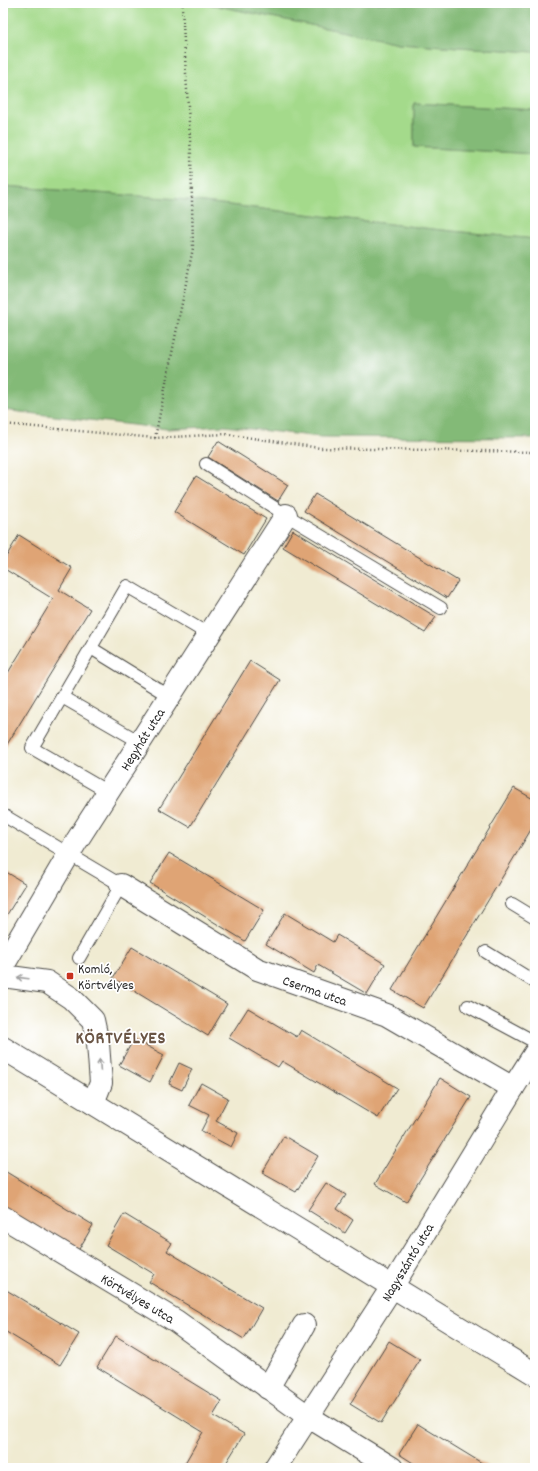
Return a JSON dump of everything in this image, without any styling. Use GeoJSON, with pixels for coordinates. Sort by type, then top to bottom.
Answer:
{"type":"FeatureCollection","features":[{"type":"Feature","properties":{"kind":"street","name":"Hegyhát utca"},"geometry":{"type":"LineString","coordinates":[[3,966],[68,855],[208,634],[286,515]]}},
{"type":"Feature","properties":{"kind":"street","name":"Cserma utca"},"geometry":{"type":"LineString","coordinates":[[121,886],[257,970],[387,1015],[512,1088]]}},
{"type":"Feature","properties":{"kind":"street"},"geometry":{"type":"LineString","coordinates":[[3,976],[48,982],[71,998],[93,1020],[98,1043],[101,1083],[93,1103]]}},
{"type":"Feature","properties":{"kind":"street"},"geometry":{"type":"LineString","coordinates":[[3,1048],[535,1374]]}},
{"type":"Feature","properties":{"kind":"street","name":"Nagyszántó utca"},"geometry":{"type":"LineString","coordinates":[[275,1468],[392,1287],[512,1088],[535,1053]]}},
{"type":"Feature","properties":{"kind":"street","name":"Körtvélyes utca"},"geometry":{"type":"LineString","coordinates":[[3,1217],[176,1321],[309,1417],[392,1468]]}},
{"type":"Feature","properties":{"kind":"street"},"geometry":{"type":"LineString","coordinates":[[268,1388],[304,1326]]}},
{"type":"Feature","properties":{"kind":"lane"},"geometry":{"type":"LineString","coordinates":[[206,464],[286,515],[441,608]]}},
{"type":"Feature","properties":{"kind":"lane"},"geometry":{"type":"LineString","coordinates":[[108,792],[32,748],[127,586],[208,634]]}},
{"type":"Feature","properties":{"kind":"lane"},"geometry":{"type":"LineString","coordinates":[[91,648],[169,696]]}},
{"type":"Feature","properties":{"kind":"lane"},"geometry":{"type":"LineString","coordinates":[[62,697],[140,742]]}},
{"type":"Feature","properties":{"kind":"lane"},"geometry":{"type":"LineString","coordinates":[[3,815],[121,886],[79,958]]}},
{"type":"Feature","properties":{"kind":"lane"},"geometry":{"type":"LineString","coordinates":[[512,904],[535,918]]}},
{"type":"Feature","properties":{"kind":"lane"},"geometry":{"type":"LineString","coordinates":[[486,952],[535,982]]}},
{"type":"Feature","properties":{"kind":"lane"},"geometry":{"type":"LineString","coordinates":[[468,1006],[535,1042]]}},
{"type":"Feature","properties":{"kind":"path"},"geometry":{"type":"LineString","coordinates":[[155,438],[193,248],[191,155],[182,8],[183,3]]}},
{"type":"Feature","properties":{"kind":"path"},"geometry":{"type":"LineString","coordinates":[[3,424],[155,438],[225,434],[320,448],[535,452]]}},
{"type":"Feature","properties":{"kind":"green space"},"geometry":{"type":"Polygon","coordinates":[[[3,3],[203,3],[399,43],[535,52],[535,110],[414,103],[414,147],[535,154],[535,239],[441,230],[178,199],[3,186],[3,3]]]}},
{"type":"Feature","properties":{"kind":"green space"},"geometry":{"type":"Polygon","coordinates":[[[203,3],[535,3],[535,52],[399,43],[203,3]]]}},
{"type":"Feature","properties":{"kind":"green space"},"geometry":{"type":"Polygon","coordinates":[[[414,103],[535,110],[535,154],[414,147],[414,103]]]}},
{"type":"Feature","properties":{"kind":"green space"},"geometry":{"type":"Polygon","coordinates":[[[3,186],[178,199],[441,230],[535,239],[535,438],[320,437],[225,426],[167,429],[3,410],[3,186]]]}},
{"type":"Feature","properties":{"kind":"building"},"geometry":{"type":"Polygon","coordinates":[[[218,441],[288,485],[278,501],[208,457],[218,441]]]}},
{"type":"Feature","properties":{"kind":"building"},"geometry":{"type":"Polygon","coordinates":[[[196,476],[266,519],[244,555],[174,512],[196,476]]]}},
{"type":"Feature","properties":{"kind":"building"},"geometry":{"type":"Polygon","coordinates":[[[315,494],[458,581],[447,598],[304,511],[315,494]]]}},
{"type":"Feature","properties":{"kind":"building"},"geometry":{"type":"Polygon","coordinates":[[[293,530],[436,617],[425,633],[283,547],[293,530]]]}},
{"type":"Feature","properties":{"kind":"building"},"geometry":{"type":"Polygon","coordinates":[[[19,535],[72,568],[59,590],[90,609],[3,751],[3,681],[53,599],[3,568],[3,562],[19,535]]]}},
{"type":"Feature","properties":{"kind":"building"},"geometry":{"type":"Polygon","coordinates":[[[250,661],[280,680],[190,827],[159,809],[250,661]]]}},
{"type":"Feature","properties":{"kind":"building"},"geometry":{"type":"Polygon","coordinates":[[[514,788],[535,800],[535,823],[423,1008],[392,990],[514,788]]]}},
{"type":"Feature","properties":{"kind":"building"},"geometry":{"type":"Polygon","coordinates":[[[169,853],[264,910],[245,941],[150,883],[169,853]]]}},
{"type":"Feature","properties":{"kind":"building"},"geometry":{"type":"Polygon","coordinates":[[[3,870],[26,884],[3,921],[3,870]]]}},
{"type":"Feature","properties":{"kind":"building"},"geometry":{"type":"Polygon","coordinates":[[[285,913],[333,942],[337,935],[385,964],[367,994],[318,965],[314,973],[266,944],[285,913]]]}},
{"type":"Feature","properties":{"kind":"building"},"geometry":{"type":"Polygon","coordinates":[[[132,947],[227,1004],[208,1036],[113,978],[132,947]]]}},
{"type":"Feature","properties":{"kind":"building"},"geometry":{"type":"Polygon","coordinates":[[[248,1008],[297,1037],[301,1030],[397,1088],[378,1118],[282,1061],[278,1067],[229,1038],[248,1008]]]}},
{"type":"Feature","properties":{"kind":"building"},"geometry":{"type":"Polygon","coordinates":[[[134,1039],[164,1055],[150,1082],[119,1065],[134,1039]]]}},
{"type":"Feature","properties":{"kind":"building"},"geometry":{"type":"Polygon","coordinates":[[[179,1063],[192,1069],[182,1090],[169,1084],[179,1063]]]}},
{"type":"Feature","properties":{"kind":"building"},"geometry":{"type":"Polygon","coordinates":[[[440,1078],[471,1097],[406,1202],[375,1184],[440,1078]]]}},
{"type":"Feature","properties":{"kind":"building"},"geometry":{"type":"Polygon","coordinates":[[[201,1083],[228,1098],[216,1121],[238,1133],[231,1147],[201,1131],[209,1115],[189,1105],[201,1083]]]}},
{"type":"Feature","properties":{"kind":"building"},"geometry":{"type":"Polygon","coordinates":[[[284,1136],[318,1156],[296,1192],[262,1173],[284,1136]]]}},
{"type":"Feature","properties":{"kind":"building"},"geometry":{"type":"Polygon","coordinates":[[[3,1170],[93,1225],[75,1256],[3,1213],[3,1170]]]}},
{"type":"Feature","properties":{"kind":"building"},"geometry":{"type":"Polygon","coordinates":[[[326,1183],[346,1195],[337,1209],[353,1220],[345,1233],[308,1210],[326,1183]]]}},
{"type":"Feature","properties":{"kind":"building"},"geometry":{"type":"Polygon","coordinates":[[[124,1214],[172,1243],[167,1251],[262,1308],[244,1339],[149,1282],[154,1274],[106,1245],[124,1214]]]}},
{"type":"Feature","properties":{"kind":"building"},"geometry":{"type":"Polygon","coordinates":[[[3,1288],[79,1334],[60,1365],[3,1330],[3,1288]]]}},
{"type":"Feature","properties":{"kind":"building"},"geometry":{"type":"Polygon","coordinates":[[[116,1336],[222,1401],[213,1416],[244,1434],[223,1468],[182,1468],[203,1432],[97,1367],[116,1336]]]}},
{"type":"Feature","properties":{"kind":"building"},"geometry":{"type":"Polygon","coordinates":[[[389,1341],[420,1360],[381,1423],[350,1404],[389,1341]]]}},
{"type":"Feature","properties":{"kind":"building"},"geometry":{"type":"Polygon","coordinates":[[[418,1424],[490,1468],[421,1468],[399,1454],[418,1424]]]}},
{"type":"Feature","properties":{"kind":"place","name":"Komló, Körtvélyes"},"geometry":{"type":"Point","coordinates":[70,976]}},
{"type":"Feature","properties":{"kind":"district","name":"KÖRTVÉLYES"},"geometry":{"type":"Point","coordinates":[121,1037]}}]}
